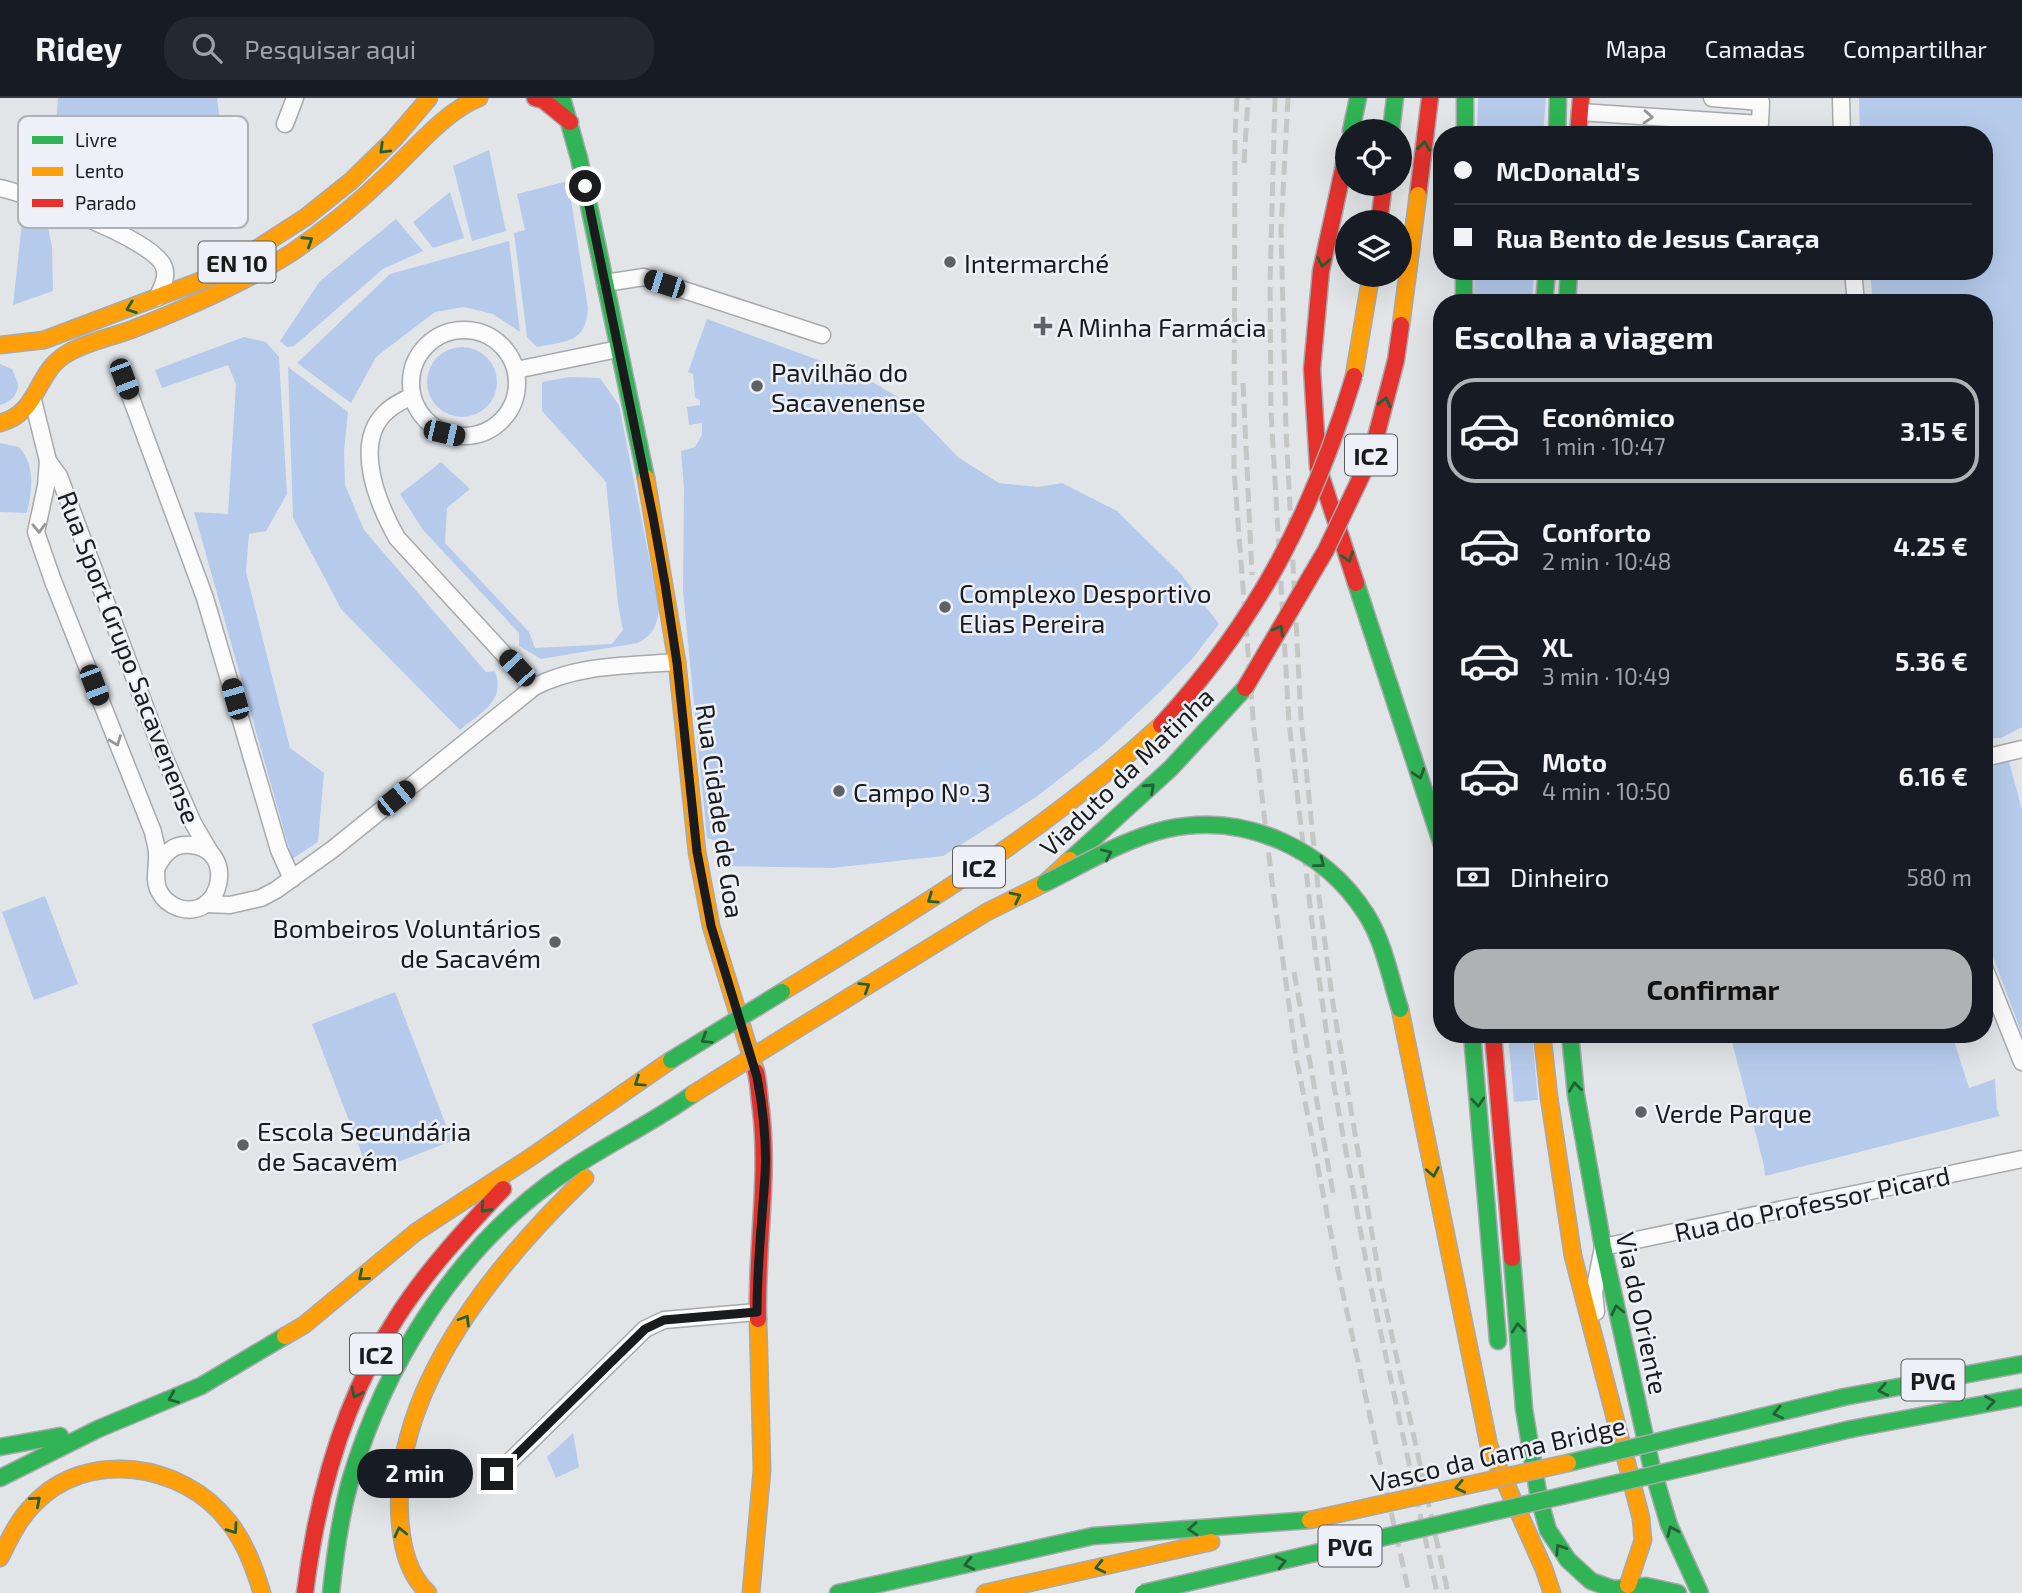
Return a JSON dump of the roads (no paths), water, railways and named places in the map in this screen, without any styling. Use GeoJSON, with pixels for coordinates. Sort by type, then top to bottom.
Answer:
{"type":"FeatureCollection","features":[{"type":"Feature","properties":{"kind":"main road","name":"EN 10"},"geometry":{"type":"LineString","coordinates":[[0,345],[36,342],[216,275],[306,217],[360,173],[429,98]]}},
{"type":"Feature","properties":{"kind":"main road","name":"EN 10"},"geometry":{"type":"LineString","coordinates":[[3,422],[22,414],[56,362],[68,354],[176,313],[227,290],[320,234],[446,120],[480,98]]}},
{"type":"Feature","properties":{"kind":"main road"},"geometry":{"type":"LineString","coordinates":[[536,98],[543,100],[570,122]]}},
{"type":"Feature","properties":{"kind":"main road","name":"Rua Cidade de Goa"},"geometry":{"type":"LineString","coordinates":[[562,98],[570,122],[605,283],[653,517],[677,663],[697,852],[711,926],[761,1097],[765,1174],[758,1240],[757,1312],[762,1471],[751,1593]]}},
{"type":"Feature","properties":{"kind":"main road"},"geometry":{"type":"LineString","coordinates":[[1354,119],[1358,98]]}},
{"type":"Feature","properties":{"kind":"main road"},"geometry":{"type":"LineString","coordinates":[[1392,119],[1395,98]]}},
{"type":"Feature","properties":{"kind":"main road","name":"Viaduto da Matinha"},"geometry":{"type":"LineString","coordinates":[[642,1127],[987,912],[1045,883],[1171,768],[1245,688],[1326,550],[1370,456],[1396,360],[1430,98]]}},
{"type":"Feature","properties":{"kind":"main road"},"geometry":{"type":"LineString","coordinates":[[1465,98],[1465,126]]}},
{"type":"Feature","properties":{"kind":"main road"},"geometry":{"type":"LineString","coordinates":[[1557,126],[1558,98]]}},
{"type":"Feature","properties":{"kind":"main road"},"geometry":{"type":"LineString","coordinates":[[1579,126],[1580,105]]}},
{"type":"Feature","properties":{"kind":"main road"},"geometry":{"type":"LineString","coordinates":[[1337,196],[1321,271],[1312,369],[1318,467],[1433,818]]}},
{"type":"Feature","properties":{"kind":"main road","name":"Viaduto da Matinha"},"geometry":{"type":"LineString","coordinates":[[531,1157],[671,1060],[917,908],[1068,806],[1133,753],[1185,701],[1237,633],[1262,593],[1285,554],[1317,483],[1358,361],[1369,287]]}},
{"type":"Feature","properties":{"kind":"main road","name":"EN 10"},"geometry":{"type":"LineString","coordinates":[[0,345],[17,351],[27,360],[34,372],[34,395]]}},
{"type":"Feature","properties":{"kind":"main road"},"geometry":{"type":"LineString","coordinates":[[1045,883],[1141,838],[1166,829],[1190,825],[1245,827],[1300,848],[1325,866],[1350,890],[1381,943],[1400,1009],[1489,1446],[1552,1593]]}},
{"type":"Feature","properties":{"kind":"main road"},"geometry":{"type":"LineString","coordinates":[[1473,1043],[1499,1360]]}},
{"type":"Feature","properties":{"kind":"main road"},"geometry":{"type":"LineString","coordinates":[[1494,1043],[1524,1409],[1539,1499],[1548,1530],[1568,1560],[1591,1581],[1615,1589],[1659,1586],[1678,1593]]}},
{"type":"Feature","properties":{"kind":"main road","name":"Via do Oriente"},"geometry":{"type":"LineString","coordinates":[[1543,1043],[1573,1256],[1641,1518],[1643,1540],[1615,1589]]}},
{"type":"Feature","properties":{"kind":"main road","name":"Via do Oriente"},"geometry":{"type":"LineString","coordinates":[[1571,1043],[1576,1095],[1602,1247],[1661,1501],[1700,1593]]}},
{"type":"Feature","properties":{"kind":"main road"},"geometry":{"type":"LineString","coordinates":[[428,1593],[411,1570],[404,1550],[397,1519],[397,1485],[404,1449],[430,1380],[477,1300],[524,1240],[561,1200],[642,1127]]}},
{"type":"Feature","properties":{"kind":"main road","name":"IC2"},"geometry":{"type":"LineString","coordinates":[[331,1593],[337,1539],[355,1465],[370,1423],[415,1335],[472,1256],[537,1193],[576,1164],[642,1127]]}},
{"type":"Feature","properties":{"kind":"main road"},"geometry":{"type":"LineString","coordinates":[[1555,1138],[1579,1217],[1602,1247]]}},
{"type":"Feature","properties":{"kind":"main road"},"geometry":{"type":"LineString","coordinates":[[0,1478],[98,1429],[201,1386],[304,1325],[416,1232],[531,1157]]}},
{"type":"Feature","properties":{"kind":"main road","name":"IC2"},"geometry":{"type":"LineString","coordinates":[[305,1593],[324,1480],[352,1401],[373,1358],[397,1317],[430,1271],[531,1157]]}},
{"type":"Feature","properties":{"kind":"main road","name":"Vasco da Gama Bridge"},"geometry":{"type":"LineString","coordinates":[[985,1593],[1550,1467],[1844,1397],[2022,1364]]}},
{"type":"Feature","properties":{"kind":"main road","name":"PVG"},"geometry":{"type":"LineString","coordinates":[[1143,1593],[1851,1429],[2022,1397]]}},
{"type":"Feature","properties":{"kind":"main road"},"geometry":{"type":"LineString","coordinates":[[0,1447],[98,1429]]}},
{"type":"Feature","properties":{"kind":"main road"},"geometry":{"type":"LineString","coordinates":[[1512,1452],[1532,1542]]}},
{"type":"Feature","properties":{"kind":"main road"},"geometry":{"type":"LineString","coordinates":[[0,1558],[7,1539],[24,1511],[48,1490],[72,1477],[103,1468],[130,1468],[158,1472],[182,1483],[209,1501],[239,1537],[262,1593]]}},
{"type":"Feature","properties":{"kind":"main road"},"geometry":{"type":"LineString","coordinates":[[838,1593],[1093,1536],[1310,1520]]}},
{"type":"Feature","properties":{"kind":"street"},"geometry":{"type":"LineString","coordinates":[[285,124],[295,98]]}},
{"type":"Feature","properties":{"kind":"street"},"geometry":{"type":"LineString","coordinates":[[1580,105],[1760,124],[1761,102],[1712,98]]}},
{"type":"Feature","properties":{"kind":"street"},"geometry":{"type":"LineString","coordinates":[[1841,98],[1842,126]]}},
{"type":"Feature","properties":{"kind":"street"},"geometry":{"type":"LineString","coordinates":[[0,188],[18,193]]}},
{"type":"Feature","properties":{"kind":"street"},"geometry":{"type":"LineString","coordinates":[[108,228],[156,256],[164,266],[164,283],[157,298]]}},
{"type":"Feature","properties":{"kind":"street"},"geometry":{"type":"LineString","coordinates":[[605,283],[644,277],[822,335]]}},
{"type":"Feature","properties":{"kind":"street"},"geometry":{"type":"LineString","coordinates":[[451,331],[484,333],[498,342],[509,355],[516,370],[517,387],[513,403],[505,417],[492,428],[477,435],[444,433],[429,424],[418,412],[412,396],[410,380],[414,363],[429,343],[451,331]]}},
{"type":"Feature","properties":{"kind":"street"},"geometry":{"type":"LineString","coordinates":[[516,370],[618,349]]}},
{"type":"Feature","properties":{"kind":"street"},"geometry":{"type":"LineString","coordinates":[[124,379],[205,598],[279,850],[292,879]]}},
{"type":"Feature","properties":{"kind":"street","name":"Rua Sport Grupo Sacavenense"},"geometry":{"type":"LineString","coordinates":[[34,395],[48,461],[59,476],[162,752],[193,823],[220,870],[220,879],[213,897],[206,904],[194,909],[172,905],[163,898],[158,889],[155,878],[157,851],[153,832],[36,532],[46,486],[48,461]]}},
{"type":"Feature","properties":{"kind":"street"},"geometry":{"type":"LineString","coordinates":[[412,396],[383,414],[375,427],[371,447],[371,478],[382,512],[397,538],[534,687]]}},
{"type":"Feature","properties":{"kind":"street"},"geometry":{"type":"LineString","coordinates":[[3,422],[26,430],[42,442]]}},
{"type":"Feature","properties":{"kind":"street"},"geometry":{"type":"LineString","coordinates":[[206,904],[230,905],[261,898],[292,879],[534,687],[567,672],[677,663]]}},
{"type":"Feature","properties":{"kind":"street"},"geometry":{"type":"LineString","coordinates":[[1993,756],[2022,749]]}},
{"type":"Feature","properties":{"kind":"street","name":"Rua Sport Grupo Sacavenense"},"geometry":{"type":"LineString","coordinates":[[157,867],[162,857],[180,845],[192,845],[211,854]]}},
{"type":"Feature","properties":{"kind":"street"},"geometry":{"type":"LineString","coordinates":[[1993,990],[2022,1062]]}},
{"type":"Feature","properties":{"kind":"street","name":"Rua do Professor Picard"},"geometry":{"type":"LineString","coordinates":[[1602,1247],[2022,1158]]}},
{"type":"Feature","properties":{"kind":"street"},"geometry":{"type":"LineString","coordinates":[[1602,1247],[1594,1292],[1602,1367]]}},
{"type":"Feature","properties":{"kind":"street"},"geometry":{"type":"LineString","coordinates":[[497,1474],[653,1324],[664,1320],[757,1312]]}},
{"type":"Feature","properties":{"kind":"railway"},"geometry":{"type":"LineString","coordinates":[[1237,98],[1234,470],[1254,730],[1296,1056],[1341,1285],[1409,1593]]}},
{"type":"Feature","properties":{"kind":"railway"},"geometry":{"type":"LineString","coordinates":[[1244,163],[1248,98]]}},
{"type":"Feature","properties":{"kind":"railway"},"geometry":{"type":"LineString","coordinates":[[1275,98],[1270,282],[1271,411],[1289,722],[1334,1086],[1370,1283],[1437,1593]]}},
{"type":"Feature","properties":{"kind":"railway"},"geometry":{"type":"LineString","coordinates":[[1288,98],[1281,230],[1286,430],[1301,718],[1319,897],[1333,1004],[1380,1281],[1448,1593]]}},
{"type":"Feature","properties":{"kind":"railway"},"geometry":{"type":"LineString","coordinates":[[1243,383],[1252,575]]}},
{"type":"Feature","properties":{"kind":"railway"},"geometry":{"type":"LineString","coordinates":[[1294,972],[1333,1193]]}},
{"type":"Feature","properties":{"kind":"place","name":"Intermarché"},"geometry":{"type":"Point","coordinates":[950,262]}},
{"type":"Feature","properties":{"kind":"place","name":"A Minha Farmácia"},"geometry":{"type":"Point","coordinates":[1043,326]}},
{"type":"Feature","properties":{"kind":"place","name":"Pavilhão do Sacavenense"},"geometry":{"type":"Point","coordinates":[757,386]}},
{"type":"Feature","properties":{"kind":"place","name":"Complexo Desportivo Elias Pereira"},"geometry":{"type":"Point","coordinates":[945,607]}},
{"type":"Feature","properties":{"kind":"place","name":"Campo Nº.3"},"geometry":{"type":"Point","coordinates":[839,791]}},
{"type":"Feature","properties":{"kind":"place","name":"Bombeiros Voluntários de Sacavém"},"geometry":{"type":"Point","coordinates":[555,942]}},
{"type":"Feature","properties":{"kind":"place","name":"Verde Parque"},"geometry":{"type":"Point","coordinates":[1641,1112]}},
{"type":"Feature","properties":{"kind":"place","name":"Escola Secundária de Sacavém"},"geometry":{"type":"Point","coordinates":[243,1145]}}]}
